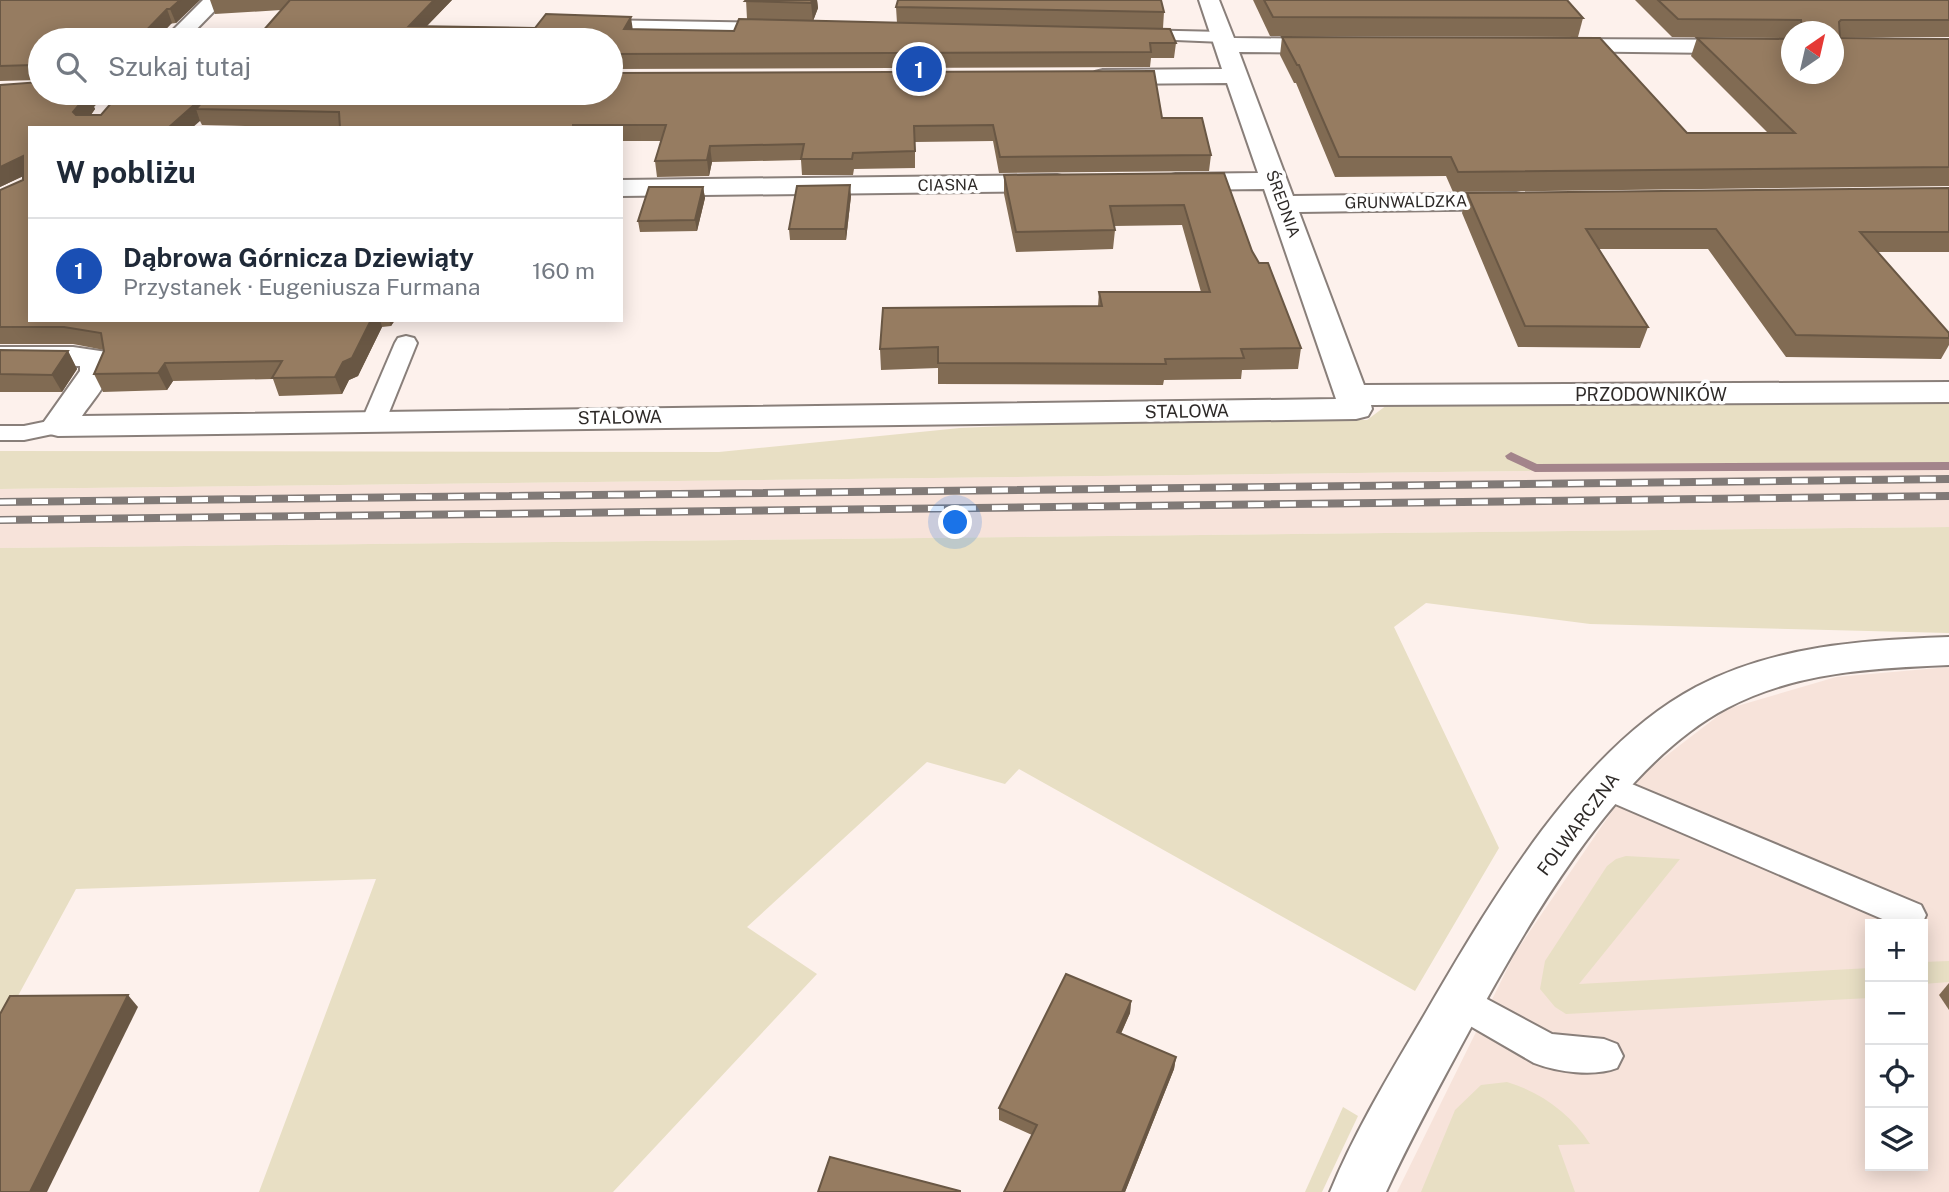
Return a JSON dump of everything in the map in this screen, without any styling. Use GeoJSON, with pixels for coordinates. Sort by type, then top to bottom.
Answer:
{"type":"FeatureCollection","features":[{"type":"Feature","properties":{"kind":"street"},"geometry":{"type":"LineString","coordinates":[[186,28],[215,0]]}},
{"type":"Feature","properties":{"kind":"street","name":"ŚREDNIA"},"geometry":{"type":"LineString","coordinates":[[1209,0],[1354,402]]}},
{"type":"Feature","properties":{"kind":"street"},"geometry":{"type":"LineString","coordinates":[[1224,41],[1350,46]]}},
{"type":"Feature","properties":{"kind":"street"},"geometry":{"type":"LineString","coordinates":[[1529,46],[1781,47]]}},
{"type":"Feature","properties":{"kind":"street"},"geometry":{"type":"LineString","coordinates":[[1087,76],[1236,76]]}},
{"type":"Feature","properties":{"kind":"street"},"geometry":{"type":"LineString","coordinates":[[1150,182],[1279,192]]}},
{"type":"Feature","properties":{"kind":"street","name":"CIASNA"},"geometry":{"type":"LineString","coordinates":[[623,188],[1081,183]]}},
{"type":"Feature","properties":{"kind":"street","name":"GRUNWALDZKA"},"geometry":{"type":"LineString","coordinates":[[1279,192],[1547,201]]}},
{"type":"Feature","properties":{"kind":"street"},"geometry":{"type":"LineString","coordinates":[[0,356],[72,356],[96,359],[96,371],[58,426]]}},
{"type":"Feature","properties":{"kind":"street","name":"PRZODOWNIKÓW"},"geometry":{"type":"LineString","coordinates":[[1354,402],[1949,392]]}},
{"type":"Feature","properties":{"kind":"street","name":"STALOWA"},"geometry":{"type":"LineString","coordinates":[[58,426],[1354,402]]}},
{"type":"Feature","properties":{"kind":"street","name":"FOLWARCZNA"},"geometry":{"type":"LineString","coordinates":[[1358,1192],[1408,1091],[1493,942],[1603,785],[1671,722],[1711,698],[1750,681],[1814,662],[1846,657],[1949,651]]}},
{"type":"Feature","properties":{"kind":"lane"},"geometry":{"type":"LineString","coordinates":[[584,24],[793,28]]}},
{"type":"Feature","properties":{"kind":"lane"},"geometry":{"type":"LineString","coordinates":[[1112,34],[1224,41]]}},
{"type":"Feature","properties":{"kind":"lane"},"geometry":{"type":"LineString","coordinates":[[374,420],[406,343]]}},
{"type":"Feature","properties":{"kind":"lane"},"geometry":{"type":"LineString","coordinates":[[0,433],[24,433],[58,426]]}},
{"type":"Feature","properties":{"kind":"lane"},"geometry":{"type":"LineString","coordinates":[[1603,785],[1909,915]]}},
{"type":"Feature","properties":{"kind":"lane"},"geometry":{"type":"LineString","coordinates":[[1459,1000],[1547,1051],[1604,1056]]}},
{"type":"Feature","properties":{"kind":"shaded area"},"geometry":{"type":"Polygon","coordinates":[[[1949,398],[1949,466],[0,489],[0,451],[719,452],[960,428],[1213,417],[1367,420],[1395,399],[1949,398]]]}},
{"type":"Feature","properties":{"kind":"shaded area"},"geometry":{"type":"Polygon","coordinates":[[[1949,466],[1949,527],[0,548],[0,489],[1949,466]]]}},
{"type":"Feature","properties":{"kind":"shaded area"},"geometry":{"type":"Polygon","coordinates":[[[1949,527],[1949,633],[1590,624],[1426,603],[1394,627],[1499,848],[1415,991],[1019,769],[1005,784],[927,762],[747,927],[817,974],[613,1192],[259,1192],[376,879],[76,889],[0,1029],[0,548],[1949,527]]]}},
{"type":"Feature","properties":{"kind":"shaded area"},"geometry":{"type":"Polygon","coordinates":[[[1949,667],[1949,1192],[1397,1192],[1515,953],[1632,782],[1727,709],[1836,677],[1949,667]]]}},
{"type":"Feature","properties":{"kind":"shaded area"},"geometry":{"type":"Polygon","coordinates":[[[1626,856],[1680,859],[1579,984],[1865,968],[1865,998],[1566,1014],[1555,1007],[1540,989],[1545,961],[1607,866],[1626,856]]]}},
{"type":"Feature","properties":{"kind":"shaded area"},"geometry":{"type":"Polygon","coordinates":[[[1949,961],[1949,982],[1928,984],[1928,962],[1949,961]]]}},
{"type":"Feature","properties":{"kind":"shaded area"},"geometry":{"type":"Polygon","coordinates":[[[1507,1082],[1532,1092],[1554,1106],[1574,1123],[1590,1144],[1558,1145],[1575,1192],[1421,1192],[1455,1110],[1481,1085],[1507,1082]]]}},
{"type":"Feature","properties":{"kind":"shaded area"},"geometry":{"type":"Polygon","coordinates":[[[1343,1107],[1358,1116],[1322,1192],[1305,1192],[1343,1107]]]}},
{"type":"Feature","properties":{"kind":"building"},"geometry":{"type":"Polygon","coordinates":[[[0,0],[180,0],[149,28],[28,28],[28,65],[0,66],[0,0]]]}},
{"type":"Feature","properties":{"kind":"building"},"geometry":{"type":"Polygon","coordinates":[[[290,0],[434,0],[409,26],[535,28],[266,28],[290,0]]]}},
{"type":"Feature","properties":{"kind":"building"},"geometry":{"type":"Polygon","coordinates":[[[746,0],[812,0],[811,3],[746,0]]]}},
{"type":"Feature","properties":{"kind":"building"},"geometry":{"type":"Polygon","coordinates":[[[898,0],[1161,0],[1164,12],[896,7],[898,0]]]}},
{"type":"Feature","properties":{"kind":"building"},"geometry":{"type":"Polygon","coordinates":[[[1264,0],[1567,0],[1583,18],[1273,17],[1264,0]]]}},
{"type":"Feature","properties":{"kind":"building"},"geometry":{"type":"Polygon","coordinates":[[[1658,0],[1949,0],[1949,20],[1678,19],[1658,0]]]}},
{"type":"Feature","properties":{"kind":"building"},"geometry":{"type":"Polygon","coordinates":[[[546,14],[631,17],[624,29],[734,31],[739,19],[1170,29],[1176,43],[1150,43],[1151,52],[623,54],[623,28],[535,28],[546,14]]]}},
{"type":"Feature","properties":{"kind":"building"},"geometry":{"type":"Polygon","coordinates":[[[1282,37],[1600,38],[1687,133],[1795,133],[1697,38],[1781,39],[1781,84],[1844,84],[1844,38],[1949,39],[1949,167],[1458,172],[1451,157],[1339,157],[1299,65],[1282,37]]]}},
{"type":"Feature","properties":{"kind":"building"},"geometry":{"type":"Polygon","coordinates":[[[1154,71],[1162,118],[1202,118],[1211,155],[1000,157],[993,125],[914,126],[915,151],[853,153],[852,159],[801,159],[804,144],[710,146],[707,160],[655,161],[666,125],[340,126],[339,112],[196,109],[200,105],[623,105],[623,73],[1154,71]]]}},
{"type":"Feature","properties":{"kind":"building"},"geometry":{"type":"Polygon","coordinates":[[[28,83],[28,105],[79,105],[73,112],[76,115],[101,115],[110,105],[194,105],[170,126],[28,126],[28,322],[370,322],[352,358],[343,362],[335,377],[272,378],[282,361],[165,363],[158,373],[94,374],[104,351],[101,333],[64,327],[0,327],[0,190],[23,180],[23,156],[0,167],[0,85],[28,83]]]}},
{"type":"Feature","properties":{"kind":"building"},"geometry":{"type":"Polygon","coordinates":[[[1224,173],[1252,251],[1259,263],[1268,263],[1301,348],[1241,349],[1244,358],[1165,359],[1166,364],[938,363],[938,347],[880,349],[883,308],[1102,306],[1099,292],[1210,292],[1184,205],[1110,206],[1115,230],[1016,232],[1004,175],[1224,173]]]}},
{"type":"Feature","properties":{"kind":"building"},"geometry":{"type":"Polygon","coordinates":[[[850,185],[845,229],[789,229],[797,186],[850,185]]]}},
{"type":"Feature","properties":{"kind":"building"},"geometry":{"type":"Polygon","coordinates":[[[649,187],[703,187],[695,220],[638,221],[649,187]]]}},
{"type":"Feature","properties":{"kind":"building"},"geometry":{"type":"Polygon","coordinates":[[[1949,188],[1949,232],[1860,232],[1949,333],[1949,338],[1796,335],[1716,229],[1586,229],[1648,327],[1525,326],[1467,193],[1949,188]]]}},
{"type":"Feature","properties":{"kind":"building"},"geometry":{"type":"Polygon","coordinates":[[[0,350],[68,351],[52,375],[0,374],[0,350]]]}},
{"type":"Feature","properties":{"kind":"building"},"geometry":{"type":"Polygon","coordinates":[[[1066,974],[1131,1001],[1117,1032],[1176,1057],[1122,1192],[1004,1192],[1037,1125],[999,1108],[1066,974]]]}},
{"type":"Feature","properties":{"kind":"building"},"geometry":{"type":"Polygon","coordinates":[[[128,995],[30,1192],[0,1192],[0,1014],[10,996],[128,995]]]}},
{"type":"Feature","properties":{"kind":"building"},"geometry":{"type":"Polygon","coordinates":[[[830,1157],[960,1191],[960,1192],[818,1192],[830,1157]]]}},
{"type":"Feature","properties":{"kind":"waterway"},"geometry":{"type":"LineString","coordinates":[[1511,456],[1535,468],[1949,466]]}},
{"type":"Feature","properties":{"kind":"railway"},"geometry":{"type":"LineString","coordinates":[[0,502],[1949,479]]}},
{"type":"Feature","properties":{"kind":"railway"},"geometry":{"type":"LineString","coordinates":[[0,520],[1949,496]]}},
{"type":"Feature","properties":{"kind":"place","name":"Dąbrowa Górnicza Dziewiąty"},"geometry":{"type":"Point","coordinates":[919,69]}}]}
